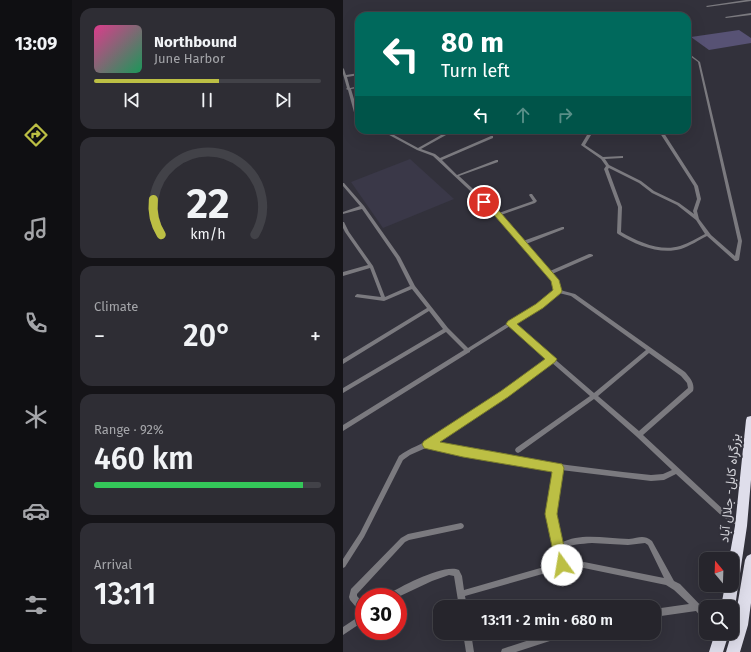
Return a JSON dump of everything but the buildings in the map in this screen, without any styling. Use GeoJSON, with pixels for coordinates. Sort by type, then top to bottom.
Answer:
{"type":"FeatureCollection","features":[{"type":"Feature","properties":{"kind":"highway","name":"بزرگراه کابل- جلال آباد"},"geometry":{"type":"LineString","coordinates":[[729,600],[741,526],[751,420]]}},
{"type":"Feature","properties":{"kind":"highway"},"geometry":{"type":"LineString","coordinates":[[733,652],[741,625],[751,560]]}},
{"type":"Feature","properties":{"kind":"highway"},"geometry":{"type":"LineString","coordinates":[[716,652],[720,640]]}},
{"type":"Feature","properties":{"kind":"street"},"geometry":{"type":"LineString","coordinates":[[707,6],[751,0]]}},
{"type":"Feature","properties":{"kind":"street"},"geometry":{"type":"LineString","coordinates":[[726,17],[751,14]]}},
{"type":"Feature","properties":{"kind":"street"},"geometry":{"type":"LineString","coordinates":[[590,134],[583,145],[602,158],[608,166],[640,182],[653,192],[678,204],[697,220],[708,234],[737,260],[740,241],[699,62],[691,56]]}},
{"type":"Feature","properties":{"kind":"street"},"geometry":{"type":"LineString","coordinates":[[343,69],[355,109]]}},
{"type":"Feature","properties":{"kind":"street"},"geometry":{"type":"LineString","coordinates":[[345,76],[355,75]]}},
{"type":"Feature","properties":{"kind":"street"},"geometry":{"type":"LineString","coordinates":[[348,89],[355,88]]}},
{"type":"Feature","properties":{"kind":"street"},"geometry":{"type":"LineString","coordinates":[[389,134],[418,149],[434,155],[457,176],[498,215],[523,243],[555,280],[558,291]]}},
{"type":"Feature","properties":{"kind":"street"},"geometry":{"type":"LineString","coordinates":[[392,136],[396,134]]}},
{"type":"Feature","properties":{"kind":"street"},"geometry":{"type":"LineString","coordinates":[[418,149],[446,134]]}},
{"type":"Feature","properties":{"kind":"street"},"geometry":{"type":"LineString","coordinates":[[663,134],[696,186],[699,199],[695,211],[697,220]]}},
{"type":"Feature","properties":{"kind":"street"},"geometry":{"type":"LineString","coordinates":[[439,160],[492,137]]}},
{"type":"Feature","properties":{"kind":"street"},"geometry":{"type":"LineString","coordinates":[[602,158],[622,157]]}},
{"type":"Feature","properties":{"kind":"street"},"geometry":{"type":"LineString","coordinates":[[457,176],[497,161]]}},
{"type":"Feature","properties":{"kind":"street"},"geometry":{"type":"LineString","coordinates":[[608,166],[606,169],[621,207],[619,233],[632,241],[662,249],[680,248],[708,234]]}},
{"type":"Feature","properties":{"kind":"street"},"geometry":{"type":"LineString","coordinates":[[343,184],[363,207],[398,258],[413,287],[446,329],[468,351]]}},
{"type":"Feature","properties":{"kind":"street"},"geometry":{"type":"LineString","coordinates":[[498,215],[534,202],[535,201],[531,195]]}},
{"type":"Feature","properties":{"kind":"street"},"geometry":{"type":"LineString","coordinates":[[343,213],[363,207]]}},
{"type":"Feature","properties":{"kind":"street"},"geometry":{"type":"LineString","coordinates":[[343,223],[347,232],[371,266],[384,299]]}},
{"type":"Feature","properties":{"kind":"street"},"geometry":{"type":"LineString","coordinates":[[523,243],[563,228]]}},
{"type":"Feature","properties":{"kind":"street"},"geometry":{"type":"LineString","coordinates":[[549,273],[591,255]]}},
{"type":"Feature","properties":{"kind":"street"},"geometry":{"type":"LineString","coordinates":[[343,274],[371,266]]}},
{"type":"Feature","properties":{"kind":"street"},"geometry":{"type":"LineString","coordinates":[[357,296],[384,299],[413,287]]}},
{"type":"Feature","properties":{"kind":"street"},"geometry":{"type":"LineString","coordinates":[[343,428],[511,324],[539,306],[558,291]]}},
{"type":"Feature","properties":{"kind":"street"},"geometry":{"type":"LineString","coordinates":[[558,291],[573,295],[683,374],[690,382],[692,387],[688,393],[639,435]]}},
{"type":"Feature","properties":{"kind":"street"},"geometry":{"type":"LineString","coordinates":[[343,362],[430,308]]}},
{"type":"Feature","properties":{"kind":"street"},"geometry":{"type":"LineString","coordinates":[[511,324],[639,435],[725,515],[738,522],[741,526]]}},
{"type":"Feature","properties":{"kind":"street"},"geometry":{"type":"LineString","coordinates":[[343,391],[446,329]]}},
{"type":"Feature","properties":{"kind":"street"},"geometry":{"type":"LineString","coordinates":[[518,450],[594,396],[649,350]]}},
{"type":"Feature","properties":{"kind":"street"},"geometry":{"type":"LineString","coordinates":[[343,565],[362,535],[404,454],[428,444],[504,394],[552,359]]}},
{"type":"Feature","properties":{"kind":"street"},"geometry":{"type":"LineString","coordinates":[[428,444],[463,452],[558,468],[651,478],[664,477],[677,470]]}},
{"type":"Feature","properties":{"kind":"street"},"geometry":{"type":"LineString","coordinates":[[558,468],[551,514],[562,565]]}},
{"type":"Feature","properties":{"kind":"street"},"geometry":{"type":"LineString","coordinates":[[358,588],[403,540],[408,537],[461,526]]}},
{"type":"Feature","properties":{"kind":"street"},"geometry":{"type":"LineString","coordinates":[[558,548],[565,544],[594,539],[629,542],[646,540],[650,543],[671,584]]}},
{"type":"Feature","properties":{"kind":"street"},"geometry":{"type":"LineString","coordinates":[[461,594],[562,565],[579,564],[599,567],[671,584],[677,587],[697,607]]}},
{"type":"Feature","properties":{"kind":"street"},"geometry":{"type":"LineString","coordinates":[[406,588],[435,576],[453,571],[458,576],[462,600]]}},
{"type":"Feature","properties":{"kind":"street"},"geometry":{"type":"LineString","coordinates":[[661,611],[697,607]]}},
{"type":"Feature","properties":{"kind":"street"},"geometry":{"type":"LineString","coordinates":[[343,631],[355,622]]}},
{"type":"Feature","properties":{"kind":"street"},"geometry":{"type":"LineString","coordinates":[[468,640],[470,652]]}},
{"type":"Feature","properties":{"kind":"street"},"geometry":{"type":"LineString","coordinates":[[505,652],[541,640]]}},
{"type":"Feature","properties":{"kind":"shaded area"},"geometry":{"type":"Polygon","coordinates":[[[739,30],[751,38],[751,43],[709,50],[691,37],[739,30]]]}},
{"type":"Feature","properties":{"kind":"shaded area"},"geometry":{"type":"Polygon","coordinates":[[[410,159],[454,199],[383,228],[351,182],[410,159]]]}},
{"type":"Feature","properties":{"kind":"route"},"geometry":{"type":"LineString","coordinates":[[484,202],[498,215],[555,280],[558,291],[550,299],[511,324],[552,359],[504,394],[428,444],[463,452],[558,468],[551,514],[562,565]]}}]}
